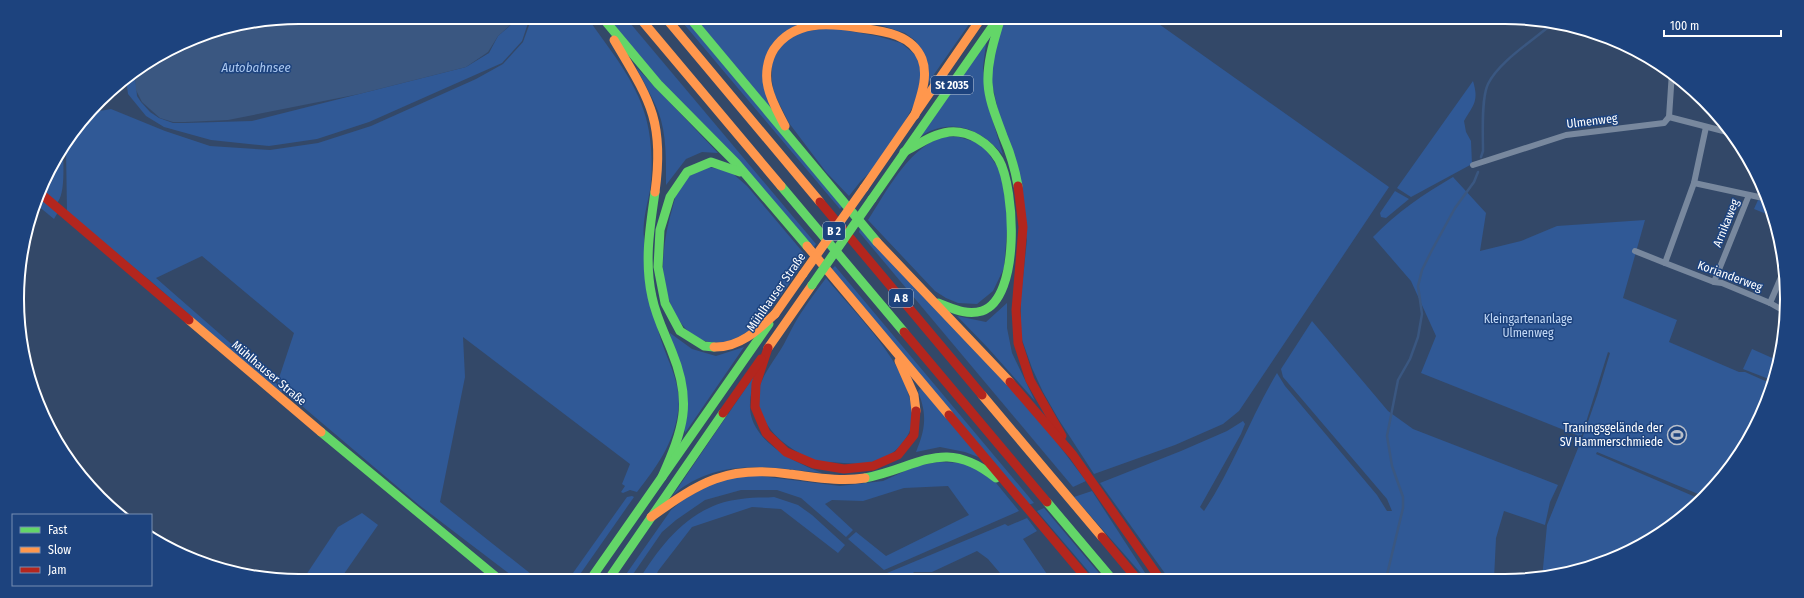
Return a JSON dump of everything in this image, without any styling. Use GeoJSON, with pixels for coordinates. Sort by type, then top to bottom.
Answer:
{"type":"FeatureCollection","features":[{"type":"Feature","properties":{"kind":"main road"},"geometry":{"type":"LineString","coordinates":[[605,24],[642,87],[656,124],[658,164],[648,243],[648,276],[656,311],[680,373],[685,399],[681,426],[662,477]]}},
{"type":"Feature","properties":{"kind":"main road"},"geometry":{"type":"LineString","coordinates":[[607,24],[658,84],[758,187],[1082,574]]}},
{"type":"Feature","properties":{"kind":"main road","name":"A 8"},"geometry":{"type":"LineString","coordinates":[[645,24],[1108,574]]}},
{"type":"Feature","properties":{"kind":"main road","name":"A 8"},"geometry":{"type":"LineString","coordinates":[[671,24],[1133,574]]}},
{"type":"Feature","properties":{"kind":"main road"},"geometry":{"type":"LineString","coordinates":[[695,24],[880,246],[1012,384],[1073,456],[1156,574]]}},
{"type":"Feature","properties":{"kind":"main road"},"geometry":{"type":"LineString","coordinates":[[802,154],[770,94],[767,78],[768,63],[775,48],[787,35],[800,28],[817,24],[845,25],[883,32],[898,36],[909,42],[918,51],[925,69],[915,115]]}},
{"type":"Feature","properties":{"kind":"main road","name":"Mühlhauser Straße"},"geometry":{"type":"LineString","coordinates":[[594,574],[977,24]]}},
{"type":"Feature","properties":{"kind":"main road","name":"St 2035"},"geometry":{"type":"LineString","coordinates":[[612,574],[904,152],[995,24]]}},
{"type":"Feature","properties":{"kind":"main road"},"geometry":{"type":"LineString","coordinates":[[998,24],[990,56],[988,82],[994,110],[1016,175],[1022,211],[1023,240],[1017,297],[1018,344],[1025,367],[1035,389],[1073,456]]}},
{"type":"Feature","properties":{"kind":"main road"},"geometry":{"type":"LineString","coordinates":[[904,152],[941,134],[955,132],[967,133],[979,139],[990,148],[1000,163],[1012,211],[1011,264],[1003,291],[996,301],[981,311],[967,313],[948,308],[927,296]]}},
{"type":"Feature","properties":{"kind":"main road"},"geometry":{"type":"LineString","coordinates":[[758,187],[736,169],[720,162],[706,162],[698,164],[682,175],[673,192],[661,226],[658,258],[660,281],[663,301],[672,323],[683,336],[698,344],[722,347],[738,343],[756,331],[775,314]]}},
{"type":"Feature","properties":{"kind":"main road","name":"Mühlhauser Straße"},"geometry":{"type":"LineString","coordinates":[[44,197],[410,507],[494,574]]}},
{"type":"Feature","properties":{"kind":"main road"},"geometry":{"type":"LineString","coordinates":[[768,348],[754,392],[757,417],[765,430],[787,452],[808,463],[829,468],[858,469],[882,463],[898,454],[910,440],[916,424],[918,412],[915,396],[908,379],[887,340]]}},
{"type":"Feature","properties":{"kind":"main road"},"geometry":{"type":"LineString","coordinates":[[651,517],[697,486],[716,477],[736,472],[775,471],[821,478],[854,480],[882,475],[915,461],[939,457],[954,457],[975,464],[1018,497]]}},
{"type":"Feature","properties":{"kind":"main road"},"geometry":{"type":"LineString","coordinates":[[1071,561],[1078,574]]}},
{"type":"Feature","properties":{"kind":"main road","name":"Mühlhauser Straße"},"geometry":{"type":"LineString","coordinates":[[486,567],[497,574]]}},
{"type":"Feature","properties":{"kind":"street"},"geometry":{"type":"LineString","coordinates":[[1671,81],[1669,117],[1693,122],[1695,125],[1722,131]]}},
{"type":"Feature","properties":{"kind":"street","name":"Ulmenweg"},"geometry":{"type":"LineString","coordinates":[[1473,165],[1487,162],[1566,135],[1661,125],[1667,121],[1669,117]]}},
{"type":"Feature","properties":{"kind":"street"},"geometry":{"type":"LineString","coordinates":[[1665,263],[1694,183],[1706,127]]}},
{"type":"Feature","properties":{"kind":"street"},"geometry":{"type":"LineString","coordinates":[[1694,183],[1760,197]]}},
{"type":"Feature","properties":{"kind":"street","name":"Arnikaweg"},"geometry":{"type":"LineString","coordinates":[[1714,282],[1749,195]]}},
{"type":"Feature","properties":{"kind":"street","name":"Korianderweg"},"geometry":{"type":"LineString","coordinates":[[1635,251],[1714,282],[1722,283],[1779,308]]}},
{"type":"Feature","properties":{"kind":"street"},"geometry":{"type":"LineString","coordinates":[[1770,303],[1779,282]]}},
{"type":"Feature","properties":{"kind":"green space"},"geometry":{"type":"Polygon","coordinates":[[[512,24],[528,24],[522,41],[502,63],[369,122],[317,139],[269,146],[211,140],[164,127],[146,116],[128,94],[127,85],[135,78],[137,96],[141,102],[150,112],[159,118],[173,123],[252,121],[466,67],[489,53],[498,36],[512,24]]]}},
{"type":"Feature","properties":{"kind":"green space"},"geometry":{"type":"Polygon","coordinates":[[[529,24],[592,24],[621,65],[636,91],[646,118],[650,135],[652,163],[650,190],[644,226],[646,260],[657,325],[678,389],[679,400],[673,434],[663,455],[637,492],[630,490],[623,493],[621,492],[625,486],[622,484],[630,464],[463,337],[465,377],[440,502],[531,574],[510,574],[419,505],[283,390],[280,394],[154,284],[67,212],[66,153],[99,111],[111,109],[165,131],[210,146],[270,150],[318,143],[371,126],[476,79],[503,64],[523,42],[529,24]],[[202,256],[156,278],[277,384],[294,333],[202,256]]]}},
{"type":"Feature","properties":{"kind":"green space"},"geometry":{"type":"Polygon","coordinates":[[[614,24],[631,24],[816,244],[814,247],[660,82],[614,24]]]}},
{"type":"Feature","properties":{"kind":"green space"},"geometry":{"type":"Polygon","coordinates":[[[684,24],[690,24],[843,206],[840,209],[684,24]]]}},
{"type":"Feature","properties":{"kind":"green space"},"geometry":{"type":"Polygon","coordinates":[[[698,24],[812,24],[770,48],[771,109],[698,24]]]}},
{"type":"Feature","properties":{"kind":"green space"},"geometry":{"type":"Polygon","coordinates":[[[969,24],[928,83],[916,41],[905,33],[880,25],[969,24]]]}},
{"type":"Feature","properties":{"kind":"green space"},"geometry":{"type":"Polygon","coordinates":[[[1002,24],[1159,24],[1389,187],[1239,411],[1223,424],[1175,445],[1094,474],[1059,420],[1043,392],[1032,368],[1021,337],[1021,297],[1027,240],[991,79],[990,56],[1002,24]]]}},
{"type":"Feature","properties":{"kind":"green space"},"geometry":{"type":"Polygon","coordinates":[[[832,28],[877,36],[901,43],[918,57],[922,74],[916,101],[905,121],[875,167],[849,196],[826,172],[789,123],[774,93],[772,81],[772,62],[782,44],[799,32],[832,28]]]}},
{"type":"Feature","properties":{"kind":"green space"},"geometry":{"type":"Polygon","coordinates":[[[987,36],[983,67],[986,98],[1003,155],[985,138],[964,128],[942,128],[930,131],[918,138],[987,36]]]}},
{"type":"Feature","properties":{"kind":"green space"},"geometry":{"type":"Polygon","coordinates":[[[636,67],[718,153],[702,152],[686,159],[666,185],[665,148],[661,120],[653,100],[636,67]]]}},
{"type":"Feature","properties":{"kind":"green space"},"geometry":{"type":"Polygon","coordinates":[[[1473,81],[1476,93],[1475,98],[1464,121],[1466,132],[1471,141],[1472,164],[1411,197],[1397,188],[1473,81]]]}},
{"type":"Feature","properties":{"kind":"green space"},"geometry":{"type":"Polygon","coordinates":[[[959,137],[978,143],[986,150],[1001,172],[1008,217],[1004,268],[993,291],[977,304],[958,303],[935,291],[868,220],[889,186],[916,153],[940,138],[959,137]]]}},
{"type":"Feature","properties":{"kind":"green space"},"geometry":{"type":"Polygon","coordinates":[[[63,158],[63,185],[60,199],[57,203],[45,193],[52,177],[63,158]]]}},
{"type":"Feature","properties":{"kind":"green space"},"geometry":{"type":"Polygon","coordinates":[[[709,167],[731,172],[747,186],[807,257],[779,298],[755,326],[729,341],[713,342],[699,338],[687,330],[677,317],[670,302],[665,285],[663,268],[667,229],[679,185],[685,178],[709,167]]]}},
{"type":"Feature","properties":{"kind":"green space","name":"Kleingartenanlage Ulmenweg"},"geometry":{"type":"Polygon","coordinates":[[[1453,177],[1486,213],[1480,251],[1521,241],[1557,226],[1645,220],[1623,298],[1677,320],[1669,342],[1739,372],[1745,372],[1767,382],[1752,421],[1734,452],[1712,480],[1698,494],[1597,452],[1596,454],[1695,497],[1658,528],[1627,546],[1610,553],[1576,565],[1543,572],[1547,525],[1583,436],[1610,353],[1608,352],[1582,435],[1579,436],[1421,373],[1436,336],[1411,281],[1373,237],[1392,219],[1432,190],[1453,177]]]}},
{"type":"Feature","properties":{"kind":"green space"},"geometry":{"type":"Polygon","coordinates":[[[1395,191],[1409,199],[1386,218],[1381,217],[1380,213],[1395,191]]]}},
{"type":"Feature","properties":{"kind":"green space"},"geometry":{"type":"Polygon","coordinates":[[[43,200],[58,212],[54,219],[40,208],[43,200]]]}},
{"type":"Feature","properties":{"kind":"green space"},"geometry":{"type":"Polygon","coordinates":[[[1758,200],[1761,201],[1766,214],[1754,209],[1758,200]]]}},
{"type":"Feature","properties":{"kind":"green space"},"geometry":{"type":"Polygon","coordinates":[[[860,229],[1036,415],[1086,481],[1073,487],[859,232],[860,229]]]}},
{"type":"Feature","properties":{"kind":"green space"},"geometry":{"type":"Polygon","coordinates":[[[835,266],[1034,503],[1028,505],[832,269],[835,266]]]}},
{"type":"Feature","properties":{"kind":"green space"},"geometry":{"type":"Polygon","coordinates":[[[826,278],[888,353],[903,379],[910,400],[913,420],[909,433],[897,449],[880,461],[867,464],[825,462],[814,460],[805,456],[786,445],[771,430],[765,421],[758,401],[758,394],[766,372],[784,344],[800,314],[826,278]]]}},
{"type":"Feature","properties":{"kind":"green space"},"geometry":{"type":"Polygon","coordinates":[[[1007,303],[1007,328],[1012,353],[1035,401],[988,348],[957,316],[986,322],[1007,303]]]}},
{"type":"Feature","properties":{"kind":"green space"},"geometry":{"type":"Polygon","coordinates":[[[1312,321],[1388,411],[1413,429],[1558,485],[1550,502],[1545,525],[1504,511],[1496,538],[1494,574],[1165,574],[1100,483],[1181,451],[1227,431],[1243,421],[1245,424],[1241,434],[1200,507],[1204,511],[1224,478],[1267,390],[1277,373],[1285,386],[1377,495],[1387,511],[1392,511],[1387,499],[1283,377],[1281,369],[1312,321]]]}},
{"type":"Feature","properties":{"kind":"green space"},"geometry":{"type":"Polygon","coordinates":[[[670,333],[692,349],[716,356],[744,347],[685,433],[670,333]]]}},
{"type":"Feature","properties":{"kind":"green space"},"geometry":{"type":"Polygon","coordinates":[[[1752,349],[1774,359],[1768,379],[1743,369],[1752,349]]]}},
{"type":"Feature","properties":{"kind":"green space"},"geometry":{"type":"Polygon","coordinates":[[[754,376],[750,404],[751,417],[756,428],[765,439],[786,456],[822,473],[763,467],[725,470],[707,475],[690,483],[673,495],[754,376]]]}},
{"type":"Feature","properties":{"kind":"green space"},"geometry":{"type":"Polygon","coordinates":[[[921,388],[981,458],[965,452],[940,447],[916,452],[922,436],[924,422],[923,407],[918,391],[921,388]]]}},
{"type":"Feature","properties":{"kind":"green space"},"geometry":{"type":"Polygon","coordinates":[[[938,462],[965,463],[992,478],[1019,511],[884,570],[848,539],[856,532],[886,556],[969,515],[948,486],[904,488],[863,501],[832,500],[825,504],[853,530],[846,537],[801,498],[777,490],[741,490],[705,500],[676,520],[662,532],[633,574],[626,574],[671,510],[684,499],[716,482],[735,477],[753,475],[840,486],[883,481],[916,466],[938,462]]]}},
{"type":"Feature","properties":{"kind":"green space"},"geometry":{"type":"Polygon","coordinates":[[[1092,491],[1146,574],[1142,574],[1074,497],[1092,491]]]}},
{"type":"Feature","properties":{"kind":"green space"},"geometry":{"type":"Polygon","coordinates":[[[627,497],[634,497],[580,574],[572,574],[627,497]]]}},
{"type":"Feature","properties":{"kind":"green space"},"geometry":{"type":"Polygon","coordinates":[[[774,497],[798,505],[812,515],[845,545],[838,553],[781,509],[752,507],[692,527],[657,574],[643,574],[669,539],[694,517],[708,508],[724,502],[745,498],[774,497]]]}},
{"type":"Feature","properties":{"kind":"green space"},"geometry":{"type":"Polygon","coordinates":[[[1044,508],[1100,574],[1091,574],[1037,511],[1044,508]]]}},
{"type":"Feature","properties":{"kind":"green space"},"geometry":{"type":"Polygon","coordinates":[[[362,513],[378,525],[344,574],[307,574],[338,527],[362,513]]]}},
{"type":"Feature","properties":{"kind":"green space"},"geometry":{"type":"Polygon","coordinates":[[[1027,518],[1037,531],[1023,539],[1047,574],[1001,574],[988,559],[977,551],[932,572],[914,572],[912,574],[887,573],[1005,524],[1008,526],[1027,518]]]}},
{"type":"Feature","properties":{"kind":"water","name":"Autobahnsee"},"geometry":{"type":"Polygon","coordinates":[[[299,24],[511,24],[498,36],[488,52],[466,67],[359,94],[228,120],[173,122],[160,118],[142,102],[136,90],[135,78],[146,70],[177,52],[228,33],[245,29],[263,26],[299,24]]]}},
{"type":"Feature","properties":{"kind":"waterway"},"geometry":{"type":"LineString","coordinates":[[1481,157],[1483,151],[1483,107],[1488,84],[1493,75],[1508,59],[1548,27]]}},
{"type":"Feature","properties":{"kind":"waterway"},"geometry":{"type":"LineString","coordinates":[[1387,574],[1403,508],[1403,497],[1392,466],[1387,436],[1398,380],[1410,359],[1418,337],[1422,314],[1418,286],[1422,270],[1432,250],[1455,208],[1474,182],[1478,172]]}},
{"type":"Feature","properties":{"kind":"traffic: fast"},"geometry":{"type":"LineString","coordinates":[[608,24],[658,84],[736,163],[807,246]]}},
{"type":"Feature","properties":{"kind":"traffic: fast"},"geometry":{"type":"LineString","coordinates":[[695,24],[877,242]]}},
{"type":"Feature","properties":{"kind":"traffic: fast"},"geometry":{"type":"LineString","coordinates":[[872,199],[994,24]]}},
{"type":"Feature","properties":{"kind":"traffic: fast"},"geometry":{"type":"LineString","coordinates":[[999,24],[990,58],[988,83],[990,97],[1008,148],[1018,186]]}},
{"type":"Feature","properties":{"kind":"traffic: fast"},"geometry":{"type":"LineString","coordinates":[[904,152],[925,140],[943,133],[956,132],[971,135],[990,148],[999,160],[1009,194],[1011,217],[1009,265],[1003,286],[995,302],[982,311],[970,313],[938,303]]}},
{"type":"Feature","properties":{"kind":"traffic: fast"},"geometry":{"type":"LineString","coordinates":[[714,347],[704,346],[680,331],[665,303],[658,267],[660,230],[670,197],[687,172],[711,162],[740,172]]}},
{"type":"Feature","properties":{"kind":"traffic: fast"},"geometry":{"type":"LineString","coordinates":[[781,186],[904,332]]}},
{"type":"Feature","properties":{"kind":"traffic: fast"},"geometry":{"type":"LineString","coordinates":[[655,192],[651,218],[648,270],[656,312],[678,370],[684,401],[680,430],[662,477]]}},
{"type":"Feature","properties":{"kind":"traffic: fast"},"geometry":{"type":"LineString","coordinates":[[812,285],[872,199]]}},
{"type":"Feature","properties":{"kind":"traffic: fast"},"geometry":{"type":"LineString","coordinates":[[594,574],[769,324]]}},
{"type":"Feature","properties":{"kind":"traffic: fast"},"geometry":{"type":"LineString","coordinates":[[612,574],[723,413]]}},
{"type":"Feature","properties":{"kind":"traffic: fast"},"geometry":{"type":"LineString","coordinates":[[321,432],[493,574]]}},
{"type":"Feature","properties":{"kind":"traffic: fast"},"geometry":{"type":"LineString","coordinates":[[865,478],[931,458],[946,457],[961,459],[978,466],[996,478]]}},
{"type":"Feature","properties":{"kind":"traffic: fast"},"geometry":{"type":"LineString","coordinates":[[1047,502],[1108,574]]}},
{"type":"Feature","properties":{"kind":"traffic: slow"},"geometry":{"type":"LineString","coordinates":[[645,24],[781,186]]}},
{"type":"Feature","properties":{"kind":"traffic: slow"},"geometry":{"type":"LineString","coordinates":[[671,24],[820,202]]}},
{"type":"Feature","properties":{"kind":"traffic: slow"},"geometry":{"type":"LineString","coordinates":[[864,188],[977,24]]}},
{"type":"Feature","properties":{"kind":"traffic: slow"},"geometry":{"type":"LineString","coordinates":[[785,126],[769,92],[767,82],[768,63],[774,49],[782,40],[791,33],[802,28],[812,26],[836,25],[878,31],[896,35],[911,44],[922,59],[925,73],[923,87],[915,115]]}},
{"type":"Feature","properties":{"kind":"traffic: slow"},"geometry":{"type":"LineString","coordinates":[[614,40],[645,95],[656,128],[658,167],[655,192]]}},
{"type":"Feature","properties":{"kind":"traffic: slow"},"geometry":{"type":"LineString","coordinates":[[803,274],[864,188]]}},
{"type":"Feature","properties":{"kind":"traffic: slow"},"geometry":{"type":"LineString","coordinates":[[877,242],[1010,382]]}},
{"type":"Feature","properties":{"kind":"traffic: slow"},"geometry":{"type":"LineString","coordinates":[[807,246],[949,415]]}},
{"type":"Feature","properties":{"kind":"traffic: slow"},"geometry":{"type":"LineString","coordinates":[[775,314],[803,274]]}},
{"type":"Feature","properties":{"kind":"traffic: slow"},"geometry":{"type":"LineString","coordinates":[[768,348],[812,285]]}},
{"type":"Feature","properties":{"kind":"traffic: slow"},"geometry":{"type":"LineString","coordinates":[[714,347],[732,345],[748,337],[775,314]]}},
{"type":"Feature","properties":{"kind":"traffic: slow"},"geometry":{"type":"LineString","coordinates":[[189,320],[321,432]]}},
{"type":"Feature","properties":{"kind":"traffic: slow"},"geometry":{"type":"LineString","coordinates":[[899,361],[914,395],[916,411]]}},
{"type":"Feature","properties":{"kind":"traffic: slow"},"geometry":{"type":"LineString","coordinates":[[982,395],[1102,537]]}},
{"type":"Feature","properties":{"kind":"traffic: slow"},"geometry":{"type":"LineString","coordinates":[[651,517],[685,494],[715,479],[731,474],[767,472],[818,478],[865,478]]}},
{"type":"Feature","properties":{"kind":"traffic: jam"},"geometry":{"type":"LineString","coordinates":[[1018,186],[1023,227],[1016,310],[1018,343],[1030,380],[1062,436]]}},
{"type":"Feature","properties":{"kind":"traffic: jam"},"geometry":{"type":"LineString","coordinates":[[44,197],[189,320]]}},
{"type":"Feature","properties":{"kind":"traffic: jam"},"geometry":{"type":"LineString","coordinates":[[820,202],[982,395]]}},
{"type":"Feature","properties":{"kind":"traffic: jam"},"geometry":{"type":"LineString","coordinates":[[904,332],[1047,502]]}},
{"type":"Feature","properties":{"kind":"traffic: jam"},"geometry":{"type":"LineString","coordinates":[[768,348],[756,384],[755,407],[766,433],[786,452],[814,464],[844,469],[873,466],[898,455],[914,435],[916,411]]}},
{"type":"Feature","properties":{"kind":"traffic: jam"},"geometry":{"type":"LineString","coordinates":[[723,413],[761,359]]}},
{"type":"Feature","properties":{"kind":"traffic: jam"},"geometry":{"type":"LineString","coordinates":[[1010,382],[1073,455],[1156,574]]}},
{"type":"Feature","properties":{"kind":"traffic: jam"},"geometry":{"type":"LineString","coordinates":[[949,415],[1083,574]]}},
{"type":"Feature","properties":{"kind":"traffic: jam"},"geometry":{"type":"LineString","coordinates":[[1102,537],[1133,574]]}},
{"type":"Feature","properties":{"kind":"place","name":"Traningsgelände der SV Hammerschmiede"},"geometry":{"type":"Point","coordinates":[1677,435]}}]}
